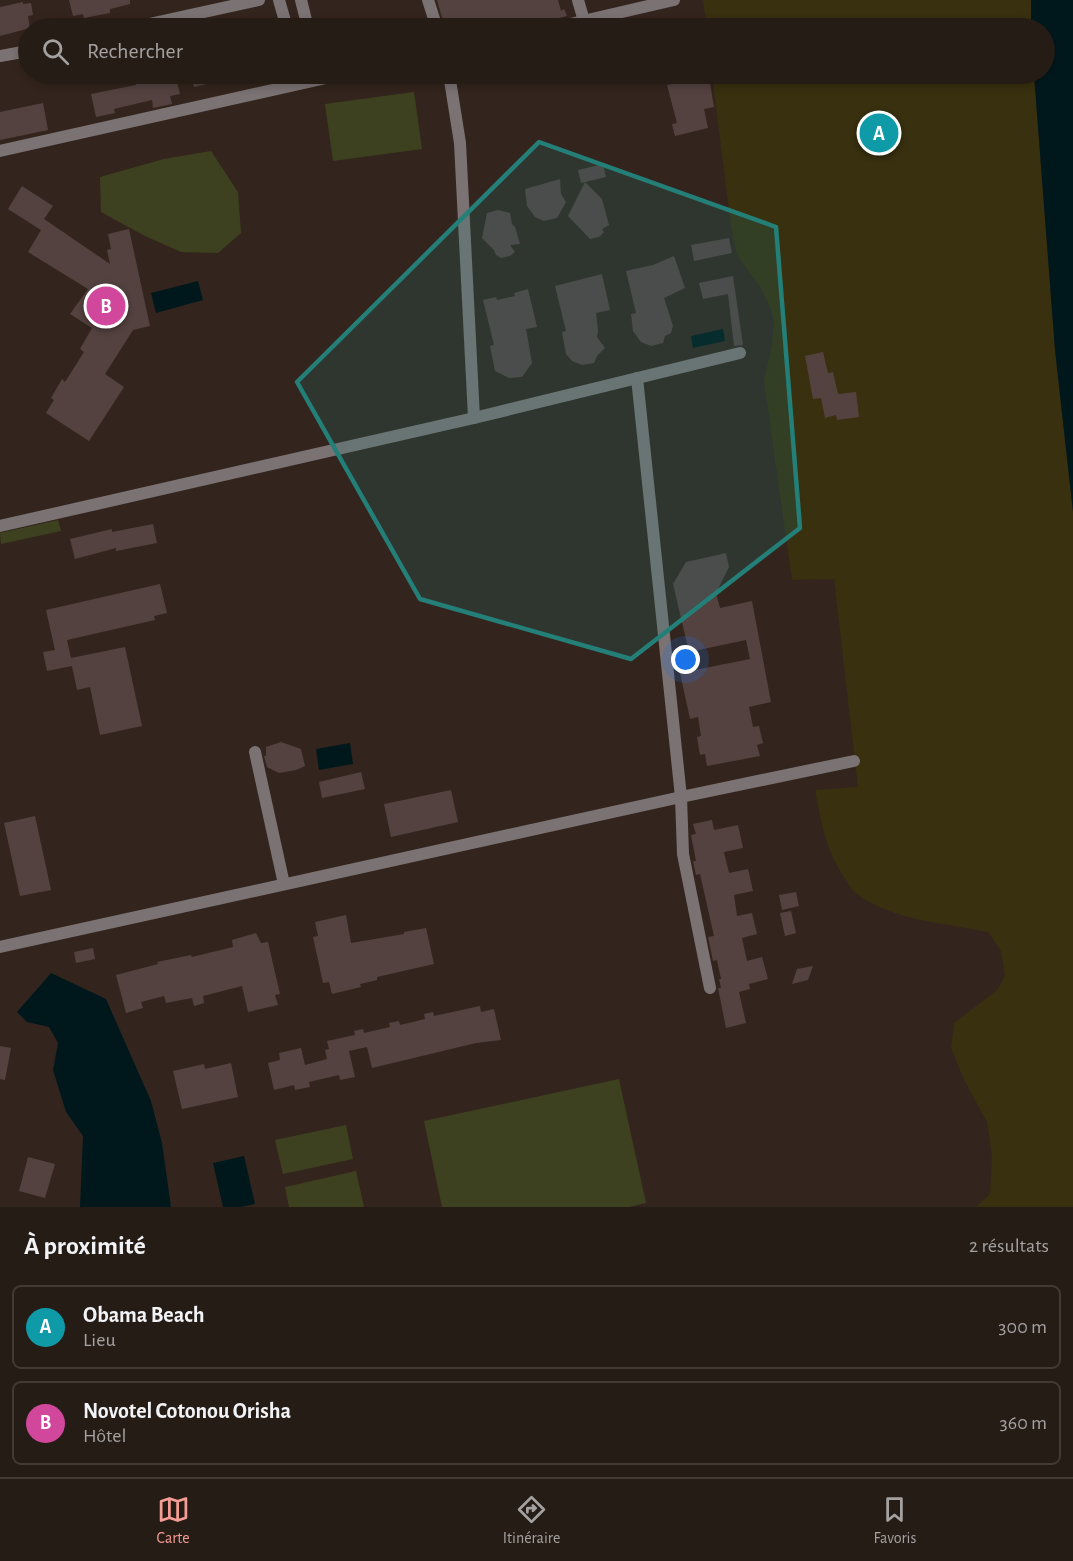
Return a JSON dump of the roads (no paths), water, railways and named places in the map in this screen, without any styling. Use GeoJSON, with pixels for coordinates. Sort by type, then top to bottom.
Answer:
{"type":"FeatureCollection","features":[{"type":"Feature","properties":{"kind":"street"},"geometry":{"type":"LineString","coordinates":[[177,18],[259,0]]}},
{"type":"Feature","properties":{"kind":"street"},"geometry":{"type":"LineString","coordinates":[[279,0],[284,18]]}},
{"type":"Feature","properties":{"kind":"street"},"geometry":{"type":"LineString","coordinates":[[301,0],[306,18]]}},
{"type":"Feature","properties":{"kind":"street"},"geometry":{"type":"LineString","coordinates":[[429,0],[434,18]]}},
{"type":"Feature","properties":{"kind":"street"},"geometry":{"type":"LineString","coordinates":[[578,0],[583,18]]}},
{"type":"Feature","properties":{"kind":"street"},"geometry":{"type":"LineString","coordinates":[[597,18],[674,0]]}},
{"type":"Feature","properties":{"kind":"street"},"geometry":{"type":"LineString","coordinates":[[0,56],[18,53]]}},
{"type":"Feature","properties":{"kind":"street"},"geometry":{"type":"LineString","coordinates":[[0,151],[274,84]]}},
{"type":"Feature","properties":{"kind":"street"},"geometry":{"type":"LineString","coordinates":[[451,84],[460,143],[474,418]]}},
{"type":"Feature","properties":{"kind":"street"},"geometry":{"type":"LineString","coordinates":[[0,526],[474,418],[740,352]]}},
{"type":"Feature","properties":{"kind":"street"},"geometry":{"type":"LineString","coordinates":[[637,378],[681,797],[683,854],[710,988]]}},
{"type":"Feature","properties":{"kind":"street"},"geometry":{"type":"LineString","coordinates":[[255,752],[285,884]]}},
{"type":"Feature","properties":{"kind":"street"},"geometry":{"type":"LineString","coordinates":[[0,947],[854,761]]}},
{"type":"Feature","properties":{"kind":"water"},"geometry":{"type":"Polygon","coordinates":[[[1031,0],[1073,0],[1073,512],[1055,350],[1035,84],[1055,84],[1055,18],[1031,18],[1031,0]]]}},
{"type":"Feature","properties":{"kind":"water"},"geometry":{"type":"Polygon","coordinates":[[[198,281],[203,300],[156,313],[151,293],[198,281]]]}},
{"type":"Feature","properties":{"kind":"water"},"geometry":{"type":"Polygon","coordinates":[[[723,329],[725,341],[693,348],[691,336],[723,329]]]}},
{"type":"Feature","properties":{"kind":"water"},"geometry":{"type":"Polygon","coordinates":[[[350,743],[353,764],[319,770],[316,749],[350,743]]]}},
{"type":"Feature","properties":{"kind":"water"},"geometry":{"type":"Polygon","coordinates":[[[51,973],[106,999],[151,1101],[162,1143],[171,1207],[80,1207],[83,1136],[66,1112],[53,1070],[58,1043],[49,1027],[27,1022],[17,1012],[51,973]]]}},
{"type":"Feature","properties":{"kind":"water"},"geometry":{"type":"Polygon","coordinates":[[[244,1156],[255,1204],[223,1207],[213,1163],[244,1156]]]}},
{"type":"Feature","properties":{"kind":"place","name":"Obama Beach"},"geometry":{"type":"Point","coordinates":[879,133]}},
{"type":"Feature","properties":{"kind":"place","name":"Novotel Cotonou Orisha"},"geometry":{"type":"Point","coordinates":[106,306]}}]}
